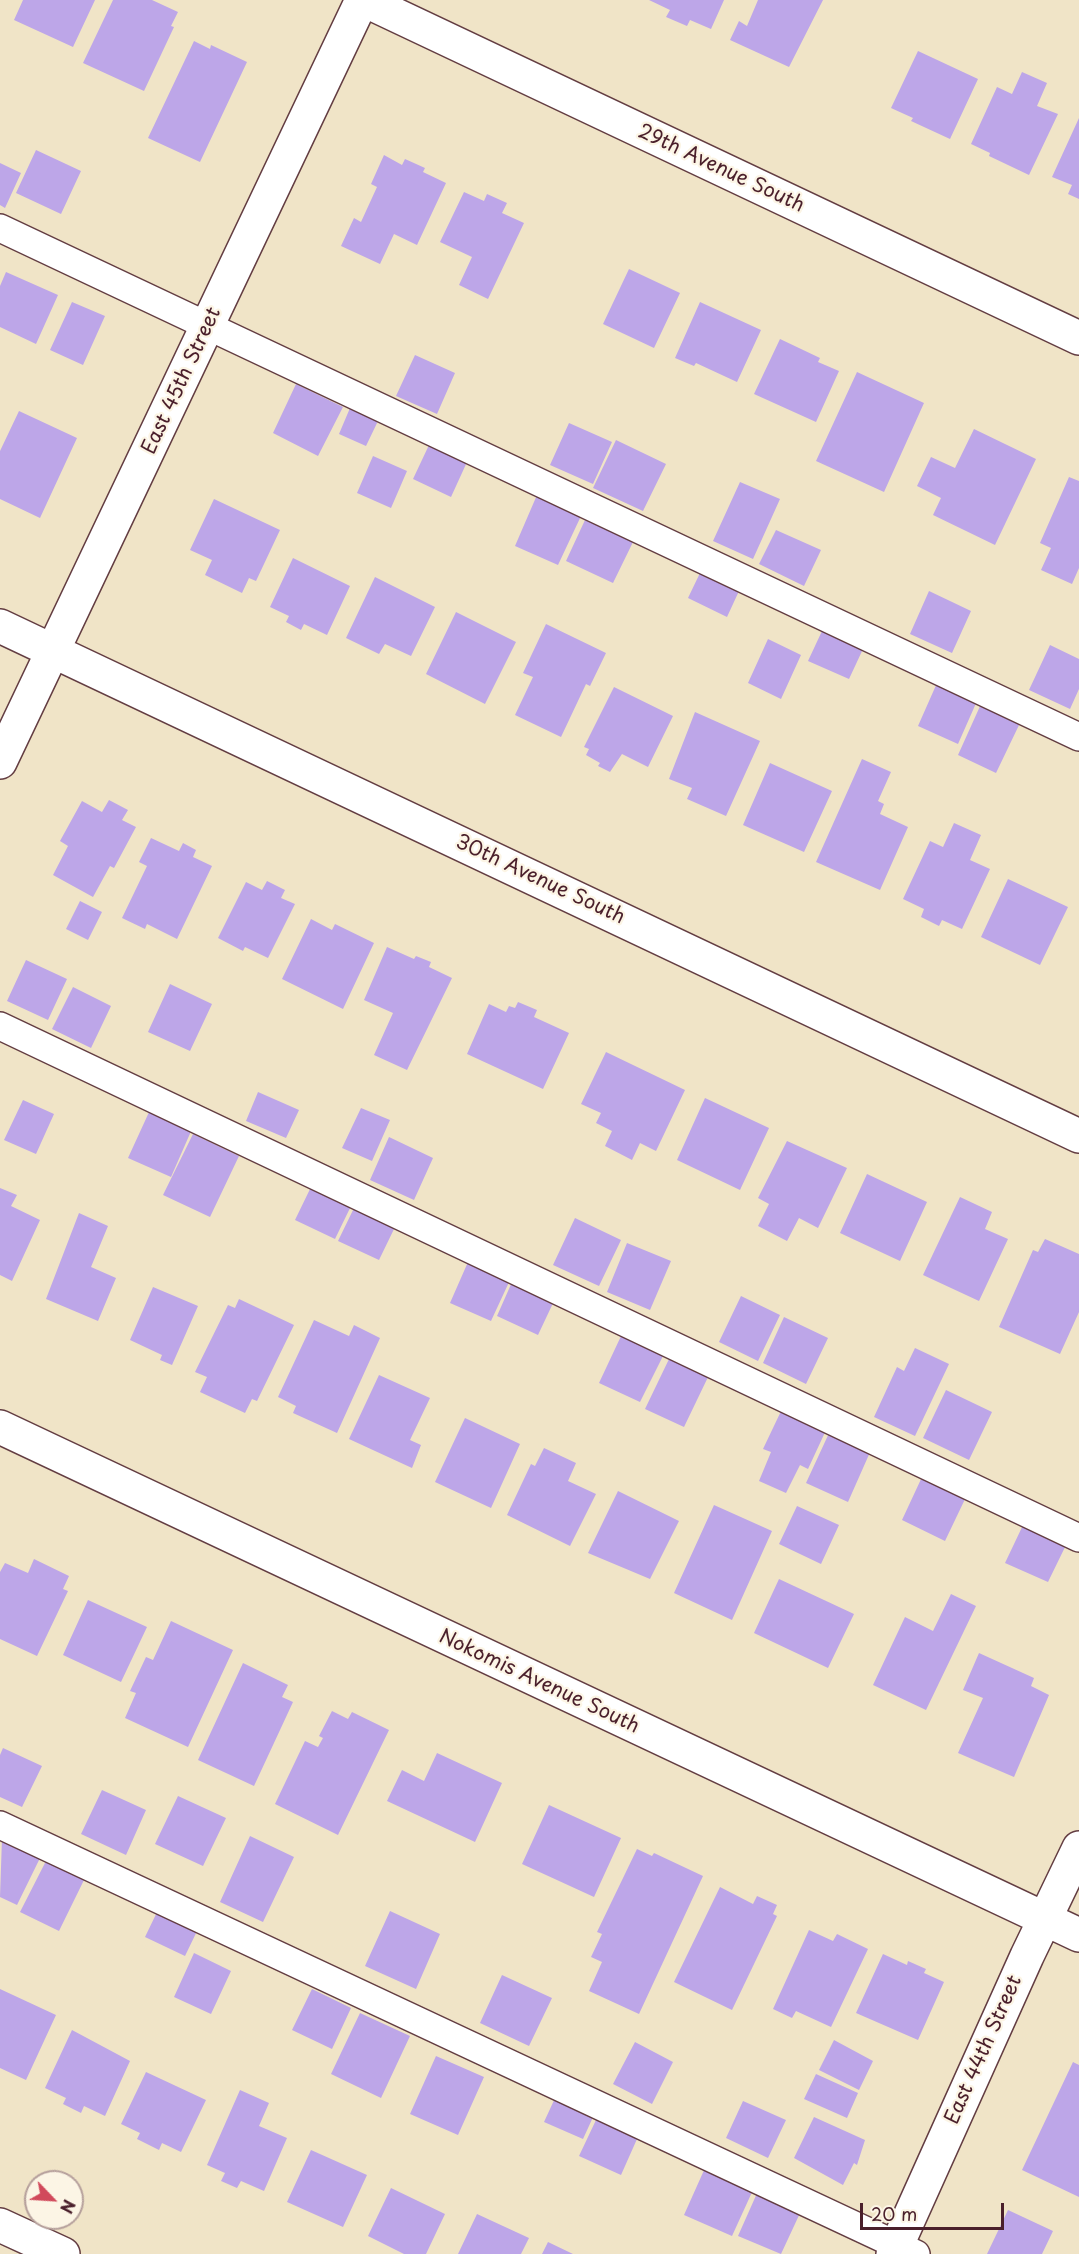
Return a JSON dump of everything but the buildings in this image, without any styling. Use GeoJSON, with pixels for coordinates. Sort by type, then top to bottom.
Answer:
{"type":"FeatureCollection","features":[{"type":"Feature","properties":{"kind":"street","name":"East 45th Street"},"geometry":{"type":"LineString","coordinates":[[0,762],[363,0]]}},
{"type":"Feature","properties":{"kind":"street","name":"29th Avenue South"},"geometry":{"type":"LineString","coordinates":[[363,0],[1079,338]]}},
{"type":"Feature","properties":{"kind":"street","name":"30th Avenue South"},"geometry":{"type":"LineString","coordinates":[[0,626],[1079,1136]]}},
{"type":"Feature","properties":{"kind":"street","name":"Nokomis Avenue South"},"geometry":{"type":"LineString","coordinates":[[0,1427],[1079,1935]]}},
{"type":"Feature","properties":{"kind":"street","name":"East 44th Street"},"geometry":{"type":"LineString","coordinates":[[902,2251],[1044,1920],[1079,1848]]}},
{"type":"Feature","properties":{"kind":"street"},"geometry":{"type":"LineString","coordinates":[[0,2225],[63,2254]]}},
{"type":"Feature","properties":{"kind":"lane"},"geometry":{"type":"LineString","coordinates":[[0,228],[1079,737]]}},
{"type":"Feature","properties":{"kind":"lane"},"geometry":{"type":"LineString","coordinates":[[0,1026],[1079,1538]]}},
{"type":"Feature","properties":{"kind":"lane"},"geometry":{"type":"LineString","coordinates":[[0,1826],[902,2251]]}}]}
